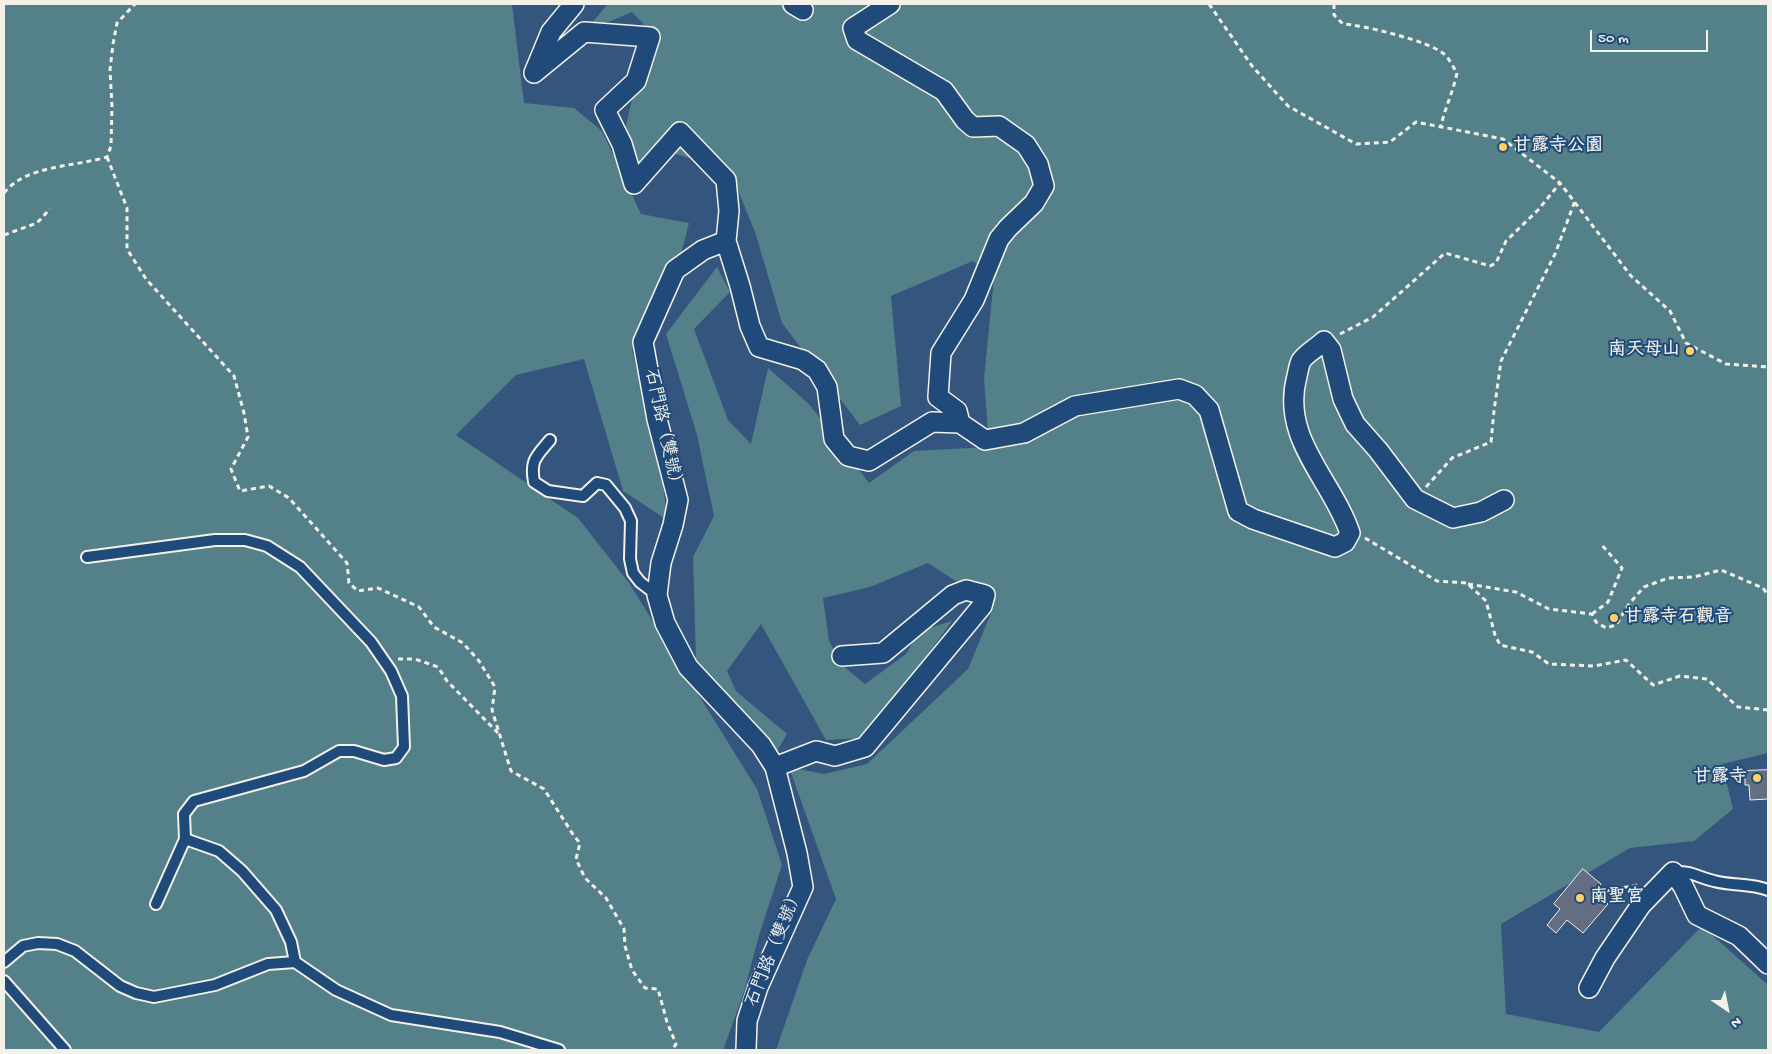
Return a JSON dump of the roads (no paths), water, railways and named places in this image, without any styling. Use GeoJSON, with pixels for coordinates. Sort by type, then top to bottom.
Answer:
{"type":"FeatureCollection","features":[{"type":"Feature","properties":{"kind":"street"},"geometry":{"type":"LineString","coordinates":[[574,4],[551,32],[534,73],[584,32],[650,37],[636,81],[605,110],[622,144],[634,184],[680,132],[726,180],[729,211],[726,241],[750,326],[759,347],[803,360],[817,370],[828,387],[834,439],[848,456],[869,461],[932,422],[960,423],[985,440],[1024,433],[1075,406],[1179,389],[1195,395],[1209,410],[1238,511],[1253,519],[1335,547],[1344,542],[1350,532],[1346,519],[1304,446],[1295,420],[1293,390],[1301,360],[1324,342],[1331,350],[1343,399],[1355,424],[1378,450],[1415,499],[1453,518],[1481,512],[1504,500]]}},
{"type":"Feature","properties":{"kind":"street"},"geometry":{"type":"LineString","coordinates":[[890,4],[853,28],[857,40],[944,92],[964,120],[973,126],[999,126],[1026,145],[1038,164],[1044,186],[1034,203],[999,239],[974,300],[941,353],[938,397],[956,411],[960,423]]}},
{"type":"Feature","properties":{"kind":"street","name":"石門路（雙號）"},"geometry":{"type":"LineString","coordinates":[[726,241],[703,250],[675,270],[643,342],[656,419],[678,500],[674,526],[661,563],[657,595],[665,622],[688,667],[761,744],[775,767],[797,853],[803,887],[746,1021],[746,1050]]}},
{"type":"Feature","properties":{"kind":"street"},"geometry":{"type":"LineString","coordinates":[[775,767],[816,751],[835,756],[865,747],[982,606],[985,595],[966,590],[953,595],[883,653],[842,656]]}},
{"type":"Feature","properties":{"kind":"street"},"geometry":{"type":"LineString","coordinates":[[1589,988],[1605,958],[1640,905],[1673,872],[1683,886],[1697,915],[1739,936],[1768,964]]}},
{"type":"Feature","properties":{"kind":"lane"},"geometry":{"type":"LineString","coordinates":[[550,440],[533,461],[534,482],[548,491],[583,496],[597,484],[606,485],[625,508],[631,521],[630,559],[632,573],[657,595]]}},
{"type":"Feature","properties":{"kind":"lane"},"geometry":{"type":"LineString","coordinates":[[87,557],[215,540],[245,540],[267,546],[300,567],[371,642],[385,660],[402,696],[404,747],[396,758],[384,760],[354,751],[339,751],[304,771],[194,801],[184,814],[185,839],[156,904]]}},
{"type":"Feature","properties":{"kind":"lane"},"geometry":{"type":"LineString","coordinates":[[185,839],[219,851],[242,871],[276,910],[291,942],[295,962]]}},
{"type":"Feature","properties":{"kind":"lane"},"geometry":{"type":"LineString","coordinates":[[1673,872],[1687,871],[1714,881],[1760,887],[1768,890]]}},
{"type":"Feature","properties":{"kind":"lane"},"geometry":{"type":"LineString","coordinates":[[4,962],[23,946],[38,943],[56,944],[75,951],[120,986],[136,993],[154,997],[215,985],[268,964],[295,962],[336,990],[391,1015],[500,1032],[559,1050]]}},
{"type":"Feature","properties":{"kind":"lane"},"geometry":{"type":"LineString","coordinates":[[4,981],[65,1050]]}},
{"type":"Feature","properties":{"kind":"place","name":"甘露寺公園"},"geometry":{"type":"Point","coordinates":[1503,147]}},
{"type":"Feature","properties":{"kind":"place","name":"南天母山"},"geometry":{"type":"Point","coordinates":[1690,351]}},
{"type":"Feature","properties":{"kind":"place","name":"甘露寺石觀音"},"geometry":{"type":"Point","coordinates":[1614,618]}},
{"type":"Feature","properties":{"kind":"place","name":"甘露寺"},"geometry":{"type":"Point","coordinates":[1757,778]}},
{"type":"Feature","properties":{"kind":"place","name":"南聖宮"},"geometry":{"type":"Point","coordinates":[1580,898]}}]}
